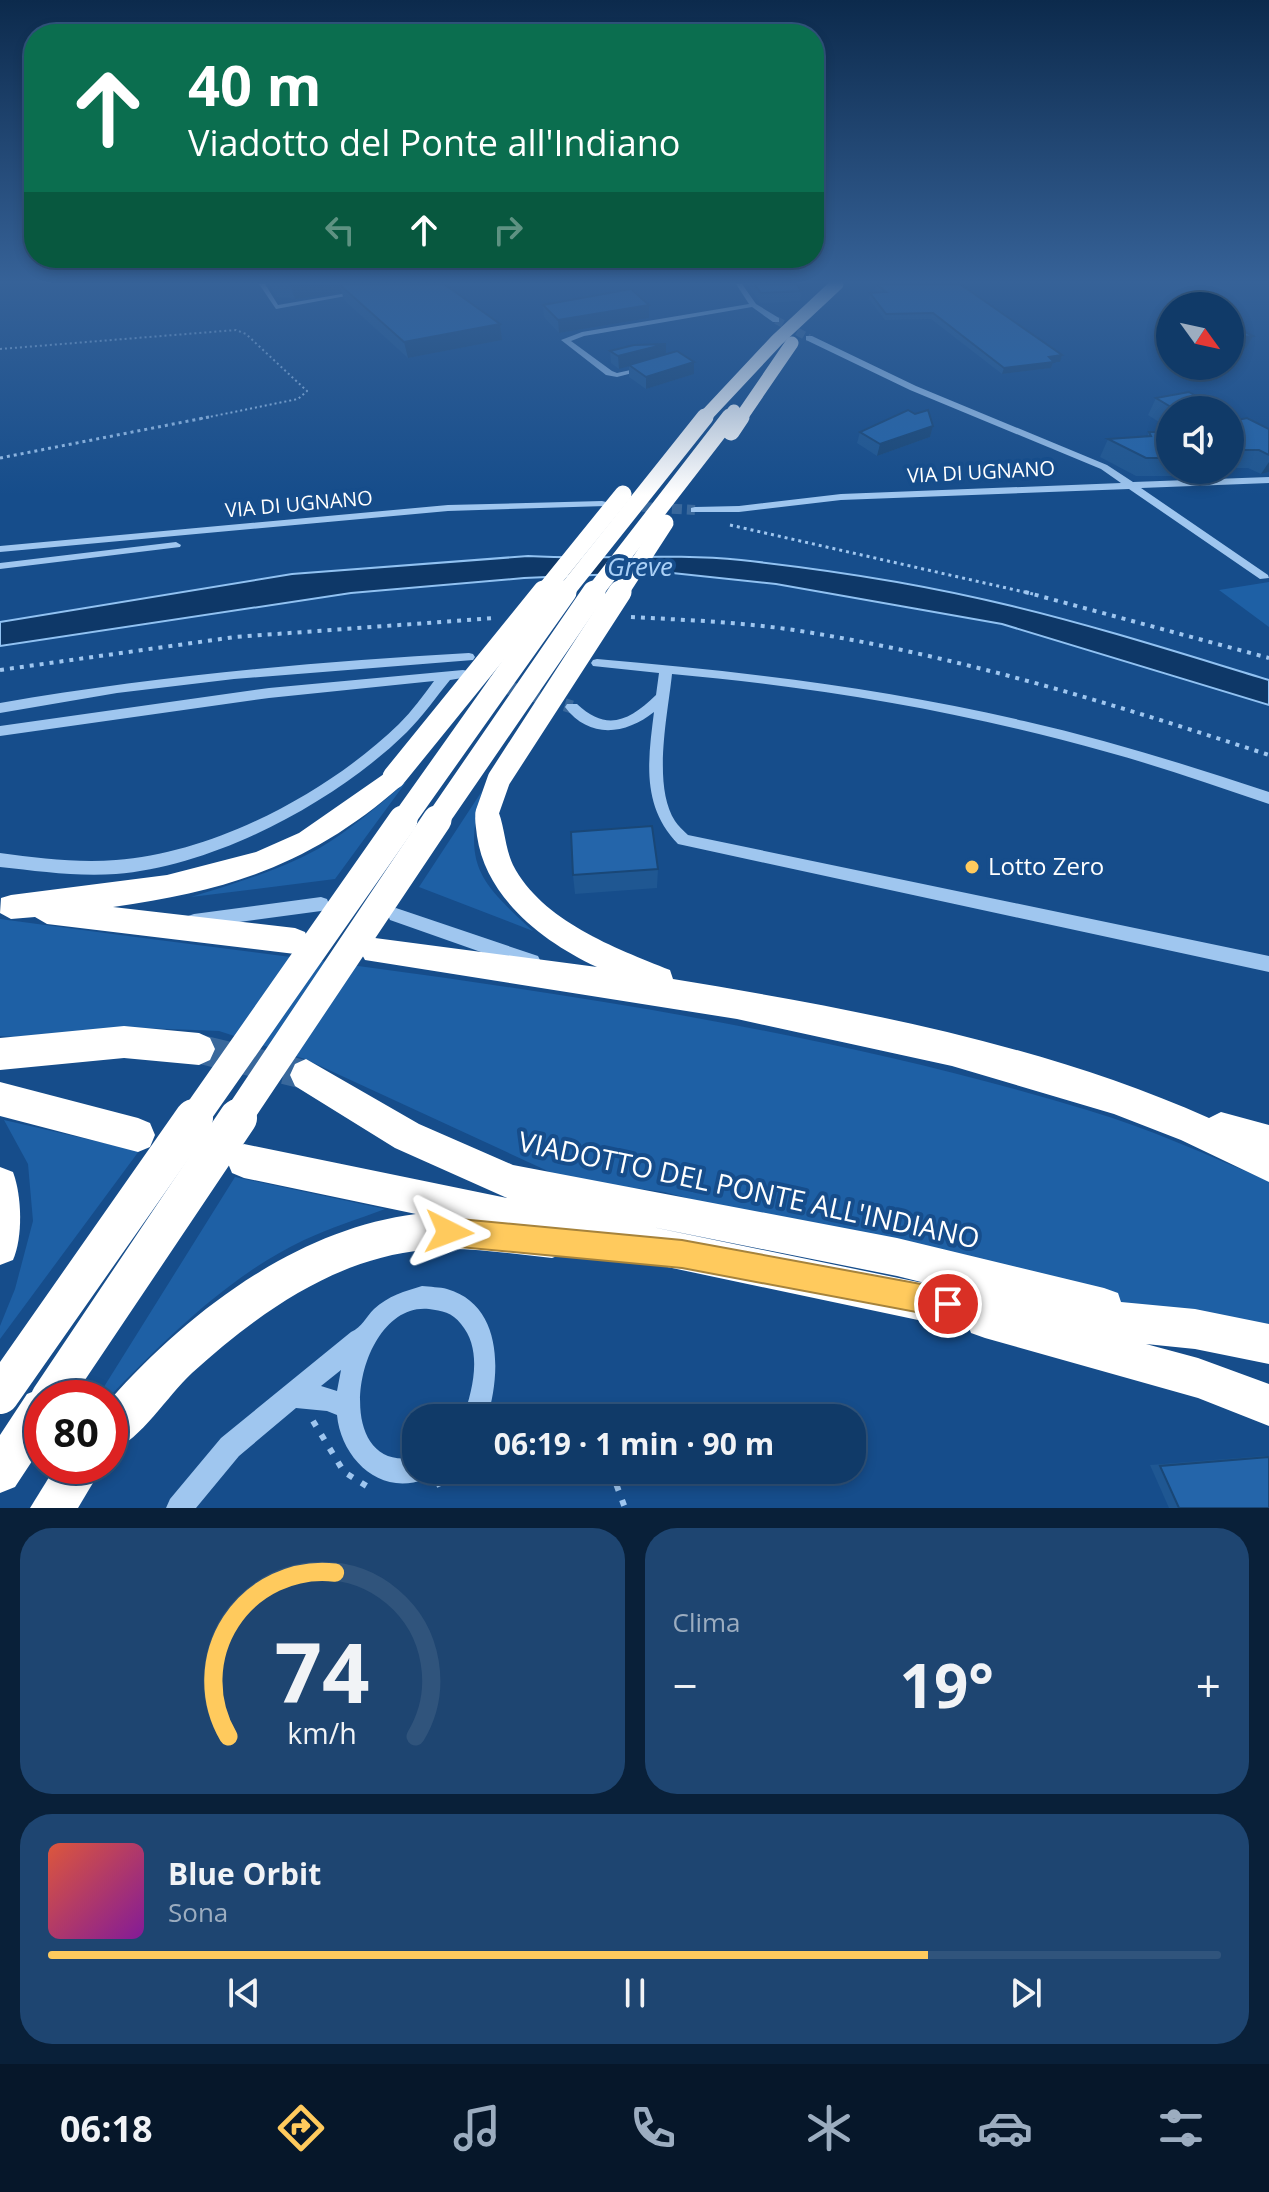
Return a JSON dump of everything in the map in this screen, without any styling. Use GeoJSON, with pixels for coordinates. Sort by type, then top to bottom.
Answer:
{"type":"FeatureCollection","features":[{"type":"Feature","properties":{"kind":"highway"},"geometry":{"type":"LineString","coordinates":[[6,906],[160,890],[239,872],[336,827],[394,777],[662,448],[766,354]]}},
{"type":"Feature","properties":{"kind":"highway"},"geometry":{"type":"LineString","coordinates":[[0,1395],[565,595],[656,477],[770,354]]}},
{"type":"Feature","properties":{"kind":"highway"},"geometry":{"type":"LineString","coordinates":[[62,1380],[574,620],[773,354]]}},
{"type":"Feature","properties":{"kind":"highway"},"geometry":{"type":"LineString","coordinates":[[694,995],[615,963],[557,931],[501,873],[491,852],[487,813],[499,779],[775,354]]}},
{"type":"Feature","properties":{"kind":"highway"},"geometry":{"type":"LineString","coordinates":[[6,906],[295,941]]}},
{"type":"Feature","properties":{"kind":"highway"},"geometry":{"type":"LineString","coordinates":[[375,951],[694,995],[861,1027],[1010,1065],[1165,1114],[1269,1142]]}},
{"type":"Feature","properties":{"kind":"highway"},"geometry":{"type":"LineString","coordinates":[[0,1054],[124,1042],[199,1049]]}},
{"type":"Feature","properties":{"kind":"highway","name":"VIADOTTO DEL PONTE ALL'INDIANO"},"geometry":{"type":"LineString","coordinates":[[306,1075],[407,1136],[512,1182],[897,1257],[1269,1344]]}},
{"type":"Feature","properties":{"kind":"highway"},"geometry":{"type":"LineString","coordinates":[[0,1099],[138,1135]]}},
{"type":"Feature","properties":{"kind":"highway"},"geometry":{"type":"LineString","coordinates":[[1165,1114],[1269,1165]]}},
{"type":"Feature","properties":{"kind":"highway","name":"VIADOTTO DEL PONTE ALL'INDIANO"},"geometry":{"type":"LineString","coordinates":[[244,1161],[918,1301],[1195,1329]]}},
{"type":"Feature","properties":{"kind":"highway"},"geometry":{"type":"LineString","coordinates":[[0,1185],[0,1247]]}},
{"type":"Feature","properties":{"kind":"highway"},"geometry":{"type":"LineString","coordinates":[[128,1412],[167,1370],[234,1314],[290,1278],[363,1246],[405,1234],[449,1232],[682,1254]]}},
{"type":"Feature","properties":{"kind":"highway"},"geometry":{"type":"LineString","coordinates":[[918,1301],[1198,1378],[1269,1405]]}},
{"type":"Feature","properties":{"kind":"highway"},"geometry":{"type":"LineString","coordinates":[[0,1472],[24,1436]]}},
{"type":"Feature","properties":{"kind":"highway"},"geometry":{"type":"LineString","coordinates":[[52,1508],[69,1484]]}},
{"type":"Feature","properties":{"kind":"street"},"geometry":{"type":"LineString","coordinates":[[586,354],[617,375],[658,364]]}},
{"type":"Feature","properties":{"kind":"street"},"geometry":{"type":"LineString","coordinates":[[834,354],[1104,467],[1264,577]]}},
{"type":"Feature","properties":{"kind":"street","name":"VIA DI UGNANO"},"geometry":{"type":"LineString","coordinates":[[695,510],[739,509],[829,497],[1269,480]]}},
{"type":"Feature","properties":{"kind":"street","name":"VIA DI UGNANO"},"geometry":{"type":"LineString","coordinates":[[0,549],[448,508],[602,504]]}},
{"type":"Feature","properties":{"kind":"street"},"geometry":{"type":"LineString","coordinates":[[0,566],[176,545]]}},
{"type":"Feature","properties":{"kind":"street"},"geometry":{"type":"LineString","coordinates":[[0,708],[119,688],[232,674],[349,663],[469,657]]}},
{"type":"Feature","properties":{"kind":"street"},"geometry":{"type":"LineString","coordinates":[[597,663],[749,676],[883,696],[1025,726],[1114,749],[1269,798]]}},
{"type":"Feature","properties":{"kind":"street"},"geometry":{"type":"LineString","coordinates":[[666,668],[657,774],[660,814],[670,832],[683,840],[1269,964]]}},
{"type":"Feature","properties":{"kind":"street"},"geometry":{"type":"LineString","coordinates":[[0,731],[269,693],[463,674]]}},
{"type":"Feature","properties":{"kind":"street"},"geometry":{"type":"LineString","coordinates":[[0,860],[62,867],[133,865],[271,823],[339,779],[403,728],[445,677]]}},
{"type":"Feature","properties":{"kind":"street"},"geometry":{"type":"LineString","coordinates":[[572,707],[593,724],[615,728],[636,720],[664,695]]}},
{"type":"Feature","properties":{"kind":"street"},"geometry":{"type":"LineString","coordinates":[[152,926],[321,904]]}},
{"type":"Feature","properties":{"kind":"street"},"geometry":{"type":"LineString","coordinates":[[396,915],[578,978]]}},
{"type":"Feature","properties":{"kind":"street"},"geometry":{"type":"LineString","coordinates":[[303,1406],[390,1311],[411,1299],[433,1297],[453,1303],[471,1317],[482,1338],[487,1365],[480,1404]]}},
{"type":"Feature","properties":{"kind":"street"},"geometry":{"type":"LineString","coordinates":[[371,1329],[357,1352],[348,1379],[347,1407],[353,1434],[366,1455],[386,1469],[402,1473]]}},
{"type":"Feature","properties":{"kind":"street"},"geometry":{"type":"LineString","coordinates":[[179,1508],[230,1447],[265,1416],[327,1399],[347,1407]]}},
{"type":"Feature","properties":{"kind":"path"},"geometry":{"type":"LineString","coordinates":[[0,458],[298,399],[307,391],[268,354]]}},
{"type":"Feature","properties":{"kind":"path"},"geometry":{"type":"LineString","coordinates":[[695,510],[795,545],[876,557],[1078,603],[1269,658]]}},
{"type":"Feature","properties":{"kind":"path"},"geometry":{"type":"LineString","coordinates":[[624,617],[744,623],[920,654],[1075,694],[1269,755]]}},
{"type":"Feature","properties":{"kind":"path"},"geometry":{"type":"LineString","coordinates":[[0,670],[235,637],[505,618]]}},
{"type":"Feature","properties":{"kind":"path"},"geometry":{"type":"LineString","coordinates":[[303,1406],[336,1463],[365,1489],[389,1493]]}},
{"type":"Feature","properties":{"kind":"path"},"geometry":{"type":"LineString","coordinates":[[616,1484],[625,1508]]}},
{"type":"Feature","properties":{"kind":"shaded area"},"geometry":{"type":"Polygon","coordinates":[[[1269,582],[1269,627],[1219,590],[1269,582]]]}},
{"type":"Feature","properties":{"kind":"shaded area"},"geometry":{"type":"Polygon","coordinates":[[[406,782],[335,879],[191,897],[271,870],[318,849],[353,826],[406,782]]]}},
{"type":"Feature","properties":{"kind":"shaded area"},"geometry":{"type":"Polygon","coordinates":[[[482,791],[474,838],[480,871],[500,899],[533,931],[419,887],[482,791]]]}},
{"type":"Feature","properties":{"kind":"shaded area"},"geometry":{"type":"Polygon","coordinates":[[[0,919],[411,973],[684,1016],[819,1042],[954,1073],[1110,1117],[1269,1181],[1269,1336],[1103,1308],[664,1192],[565,1179],[305,1059],[219,1031],[119,1027],[0,1036],[0,919]]]}},
{"type":"Feature","properties":{"kind":"shaded area"},"geometry":{"type":"Polygon","coordinates":[[[4,1120],[139,1151],[0,1339],[0,1326],[15,1289],[33,1221],[28,1164],[4,1120]]]}},
{"type":"Feature","properties":{"kind":"shaded area"},"geometry":{"type":"Polygon","coordinates":[[[235,1177],[385,1209],[304,1240],[276,1255],[199,1310],[126,1380],[108,1380],[235,1177]]]}},
{"type":"Feature","properties":{"kind":"water","name":"Greve"},"geometry":{"type":"Polygon","coordinates":[[[528,556],[741,560],[911,584],[1077,623],[1269,680],[1269,705],[1002,624],[776,584],[663,572],[524,578],[351,593],[0,646],[0,622],[292,574],[528,556]]]}},
{"type":"Feature","properties":{"kind":"building"},"geometry":{"type":"Polygon","coordinates":[[[665,354],[682,354],[694,362],[646,377],[629,365],[665,354]]]}},
{"type":"Feature","properties":{"kind":"building"},"geometry":{"type":"Polygon","coordinates":[[[986,354],[1062,355],[1049,357],[1054,362],[1004,368],[986,354]]]}},
{"type":"Feature","properties":{"kind":"building"},"geometry":{"type":"Polygon","coordinates":[[[1189,392],[1196,396],[1167,396],[1189,392]]]}},
{"type":"Feature","properties":{"kind":"building"},"geometry":{"type":"Polygon","coordinates":[[[908,410],[915,414],[928,410],[933,426],[880,444],[860,432],[908,410]]]}},
{"type":"Feature","properties":{"kind":"building"},"geometry":{"type":"Polygon","coordinates":[[[1244,419],[1269,429],[1269,455],[1259,450],[1244,450],[1244,419]]]}},
{"type":"Feature","properties":{"kind":"building"},"geometry":{"type":"Polygon","coordinates":[[[1149,432],[1156,432],[1156,458],[1146,458],[1108,439],[1151,436],[1149,432]]]}},
{"type":"Feature","properties":{"kind":"building"},"geometry":{"type":"Polygon","coordinates":[[[652,826],[658,869],[573,875],[571,832],[652,826]]]}},
{"type":"Feature","properties":{"kind":"building"},"geometry":{"type":"Polygon","coordinates":[[[1269,1457],[1269,1508],[1179,1508],[1160,1466],[1269,1457]]]}},
{"type":"Feature","properties":{"kind":"tunnel"},"geometry":{"type":"LineString","coordinates":[[627,506],[695,510]]}},
{"type":"Feature","properties":{"kind":"tunnel"},"geometry":{"type":"LineString","coordinates":[[469,676],[572,707]]}},
{"type":"Feature","properties":{"kind":"tunnel"},"geometry":{"type":"LineString","coordinates":[[199,1049],[306,1075]]}},
{"type":"Feature","properties":{"kind":"place","name":"Lotto Zero"},"geometry":{"type":"Point","coordinates":[972,867]}},
{"type":"Feature","properties":{"kind":"route"},"geometry":{"type":"LineString","coordinates":[[449,1232],[682,1254],[918,1301],[948,1304]]}}]}
